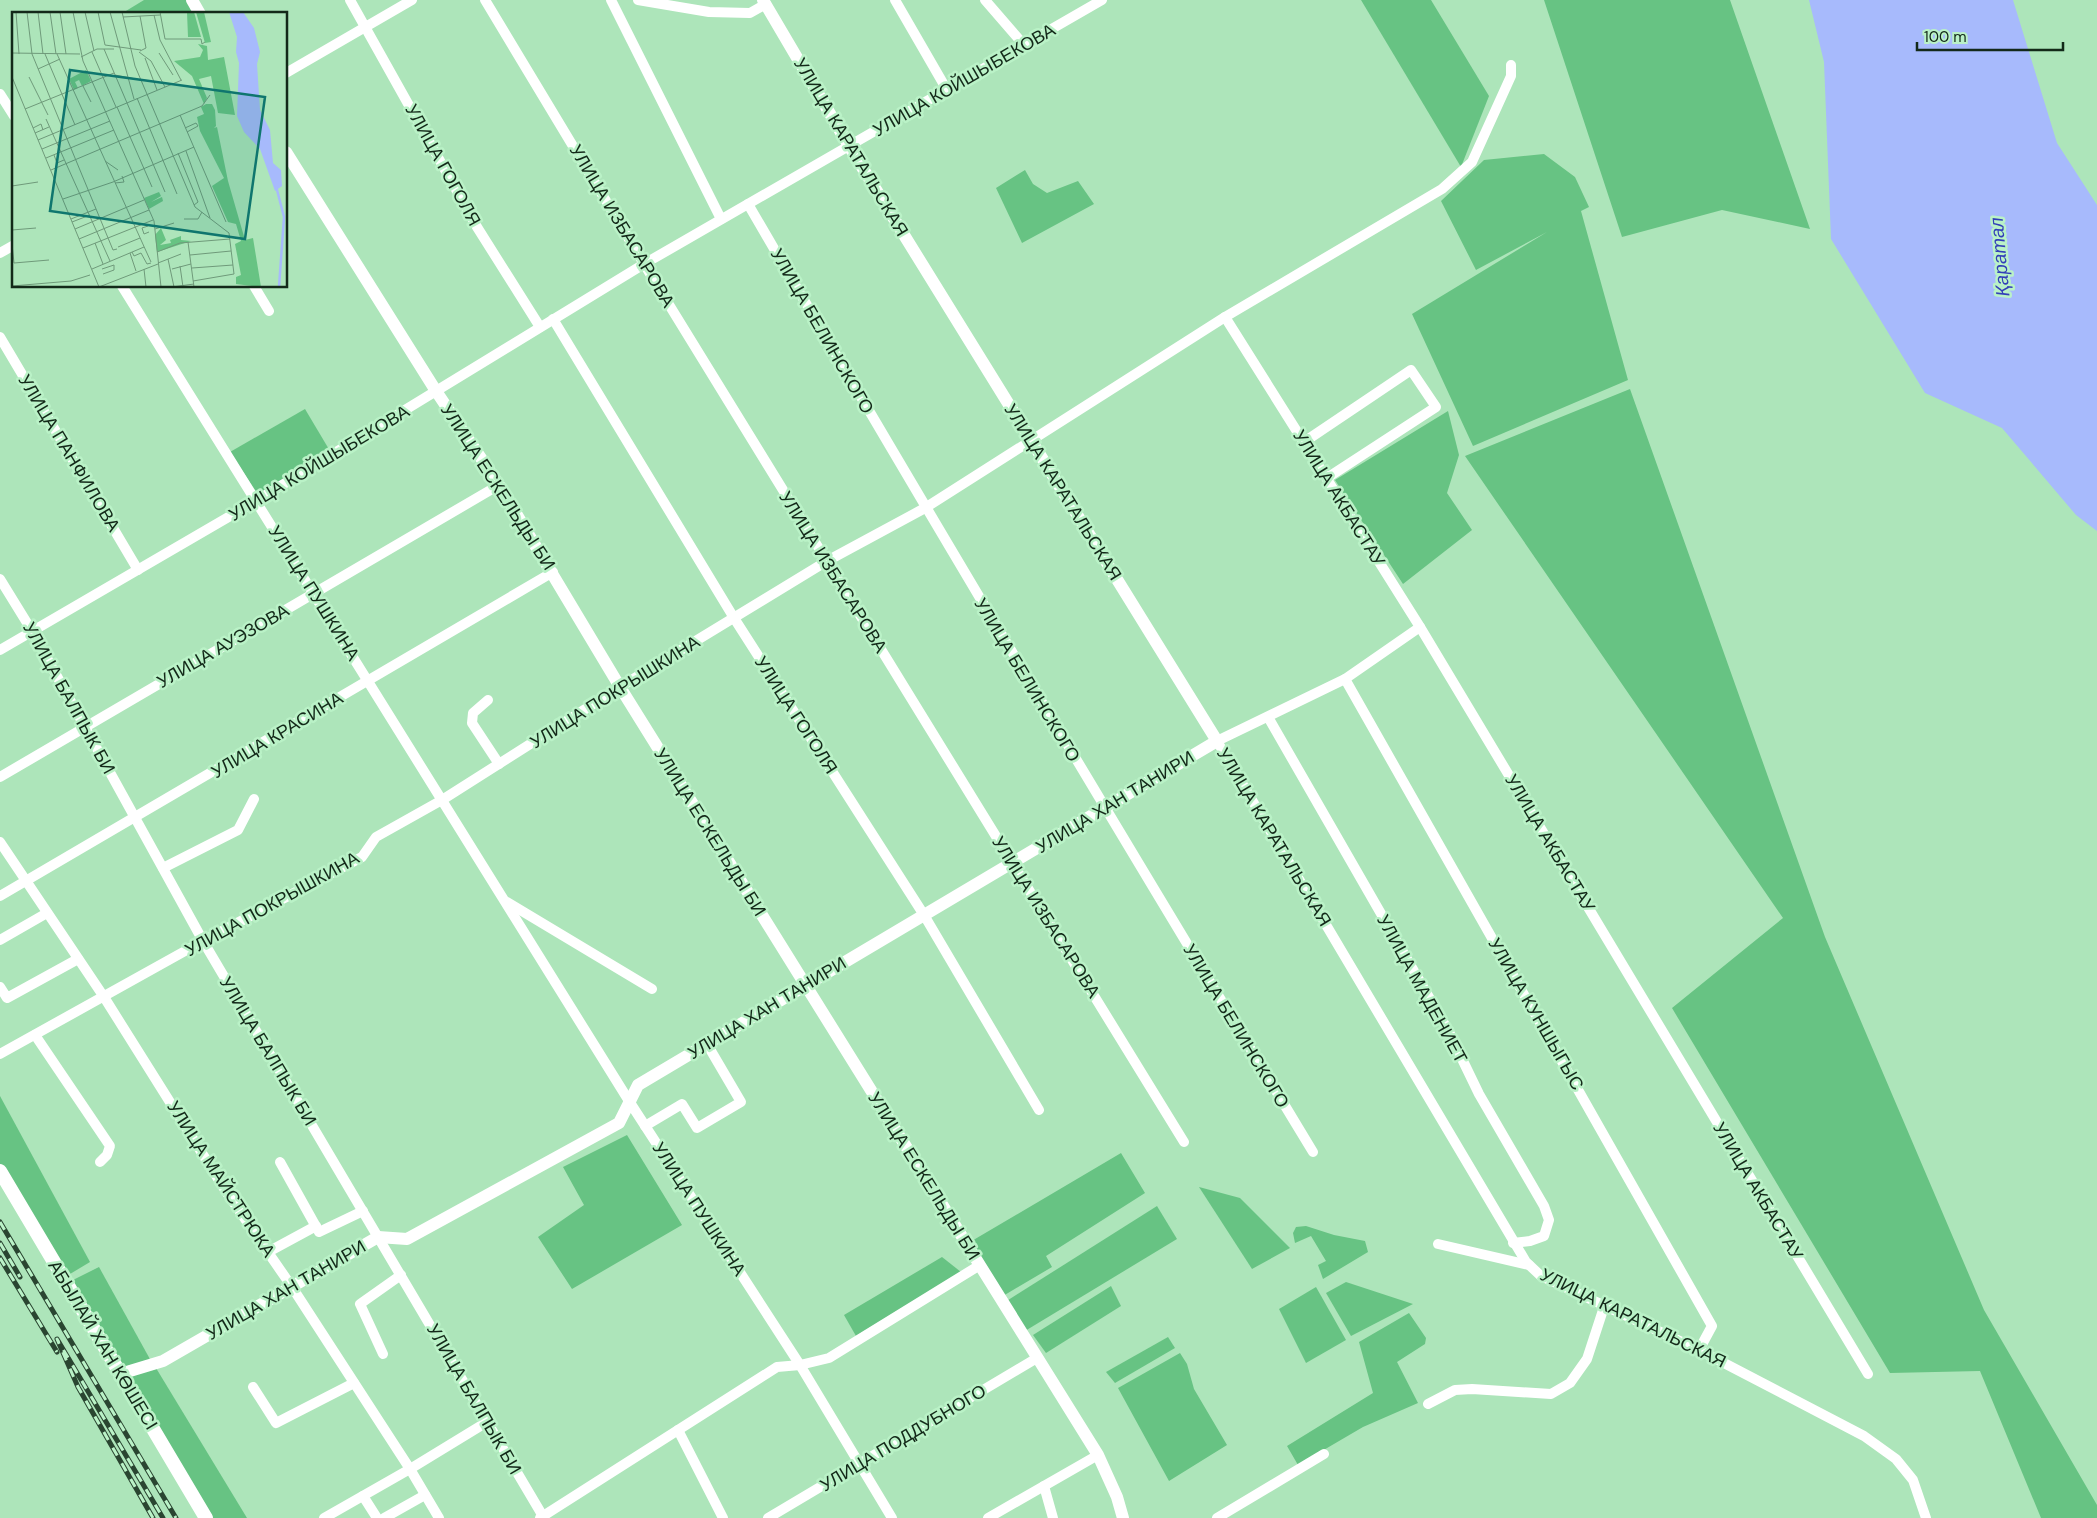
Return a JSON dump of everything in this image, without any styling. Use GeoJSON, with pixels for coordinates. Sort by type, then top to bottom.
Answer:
{"type":"FeatureCollection","features":[{"type":"Feature","properties":{"kind":"main road","name":"АБЫЛАЙ ХАН КӨШЕСІ"},"geometry":{"type":"LineString","coordinates":[[0,1171],[206,1518]]}},
{"type":"Feature","properties":{"kind":"street"},"geometry":{"type":"LineString","coordinates":[[192,0],[199,12]]}},
{"type":"Feature","properties":{"kind":"street","name":"УЛИЦА ГОГОЛЯ"},"geometry":{"type":"LineString","coordinates":[[350,0],[477,227],[540,327]]}},
{"type":"Feature","properties":{"kind":"street"},"geometry":{"type":"LineString","coordinates":[[288,72],[412,0]]}},
{"type":"Feature","properties":{"kind":"street","name":"УЛИЦА ИЗБАСАРОВА"},"geometry":{"type":"LineString","coordinates":[[485,0],[644,264],[1184,1142]]}},
{"type":"Feature","properties":{"kind":"street"},"geometry":{"type":"LineString","coordinates":[[611,0],[722,219]]}},
{"type":"Feature","properties":{"kind":"street"},"geometry":{"type":"LineString","coordinates":[[638,0],[709,12],[750,13],[765,2]]}},
{"type":"Feature","properties":{"kind":"street"},"geometry":{"type":"LineString","coordinates":[[895,0],[947,90]]}},
{"type":"Feature","properties":{"kind":"street"},"geometry":{"type":"LineString","coordinates":[[986,0],[1024,45]]}},
{"type":"Feature","properties":{"kind":"street","name":"УЛИЦА КОЙШЫБЕКОВА"},"geometry":{"type":"LineString","coordinates":[[0,650],[256,501],[644,264],[1102,0]]}},
{"type":"Feature","properties":{"kind":"street","name":"УЛИЦА КАРАТАЛЬСКАЯ"},"geometry":{"type":"LineString","coordinates":[[765,2],[849,146],[1218,741],[1513,1242],[1529,1265],[1542,1276],[1699,1350],[1864,1436],[1896,1459],[1913,1480],[1926,1518]]}},
{"type":"Feature","properties":{"kind":"street","name":"УЛИЦА ПОКРЫШКИНА"},"geometry":{"type":"LineString","coordinates":[[0,1054],[203,941],[362,857],[376,837],[442,800],[620,687],[827,561],[925,508],[1225,317],[1442,189],[1472,162],[1511,76],[1511,65]]}},
{"type":"Feature","properties":{"kind":"street"},"geometry":{"type":"LineString","coordinates":[[0,94],[12,113]]}},
{"type":"Feature","properties":{"kind":"street","name":"УЛИЦА ЕСКЕЛЬДЫ БИ"},"geometry":{"type":"LineString","coordinates":[[288,155],[436,391],[499,485],[553,572],[620,687],[1098,1455],[1117,1497],[1123,1518]]}},
{"type":"Feature","properties":{"kind":"street","name":"УЛИЦА БЕЛИНСКОГО"},"geometry":{"type":"LineString","coordinates":[[748,204],[925,508],[1104,809],[1313,1152]]}},
{"type":"Feature","properties":{"kind":"street"},"geometry":{"type":"LineString","coordinates":[[0,253],[12,246]]}},
{"type":"Feature","properties":{"kind":"street","name":"УЛИЦА ПУШКИНА"},"geometry":{"type":"LineString","coordinates":[[123,288],[645,1126],[800,1365],[892,1518]]}},
{"type":"Feature","properties":{"kind":"street"},"geometry":{"type":"LineString","coordinates":[[255,288],[269,311]]}},
{"type":"Feature","properties":{"kind":"street","name":"УЛИЦА АКБАСТАУ"},"geometry":{"type":"LineString","coordinates":[[1225,317],[1420,627],[1868,1374]]}},
{"type":"Feature","properties":{"kind":"street","name":"УЛИЦА ГОГОЛЯ"},"geometry":{"type":"LineString","coordinates":[[553,319],[734,618],[924,915],[1039,1110]]}},
{"type":"Feature","properties":{"kind":"street","name":"УЛИЦА ПАНФИЛОВА"},"geometry":{"type":"LineString","coordinates":[[0,337],[138,570]]}},
{"type":"Feature","properties":{"kind":"street"},"geometry":{"type":"LineString","coordinates":[[1304,442],[1411,370],[1436,407],[1327,478]]}},
{"type":"Feature","properties":{"kind":"street","name":"УЛИЦА АУЭЗОВА"},"geometry":{"type":"LineString","coordinates":[[0,777],[499,485]]}},
{"type":"Feature","properties":{"kind":"street","name":"УЛИЦА КРАСИНА"},"geometry":{"type":"LineString","coordinates":[[0,896],[553,572]]}},
{"type":"Feature","properties":{"kind":"street","name":"УЛИЦА БАЛПЫК БИ"},"geometry":{"type":"LineString","coordinates":[[0,579],[32,631],[203,941],[542,1517]]}},
{"type":"Feature","properties":{"kind":"street","name":"УЛИЦА ХАН ТАНИРИ"},"geometry":{"type":"LineString","coordinates":[[120,1374],[163,1361],[378,1237],[407,1239],[619,1123],[638,1085],[1218,741],[1345,679],[1420,627]]}},
{"type":"Feature","properties":{"kind":"street","name":"УЛИЦА КУНШЫГЫС"},"geometry":{"type":"LineString","coordinates":[[1345,679],[1712,1326],[1699,1350]]}},
{"type":"Feature","properties":{"kind":"street"},"geometry":{"type":"LineString","coordinates":[[488,700],[472,713],[472,723],[499,764]]}},
{"type":"Feature","properties":{"kind":"street","name":"УЛИЦА МАДЕНИЕТ"},"geometry":{"type":"LineString","coordinates":[[1268,717],[1449,1032],[1479,1094],[1544,1206],[1549,1220],[1544,1236],[1530,1241],[1513,1242]]}},
{"type":"Feature","properties":{"kind":"street"},"geometry":{"type":"LineString","coordinates":[[163,868],[238,830],[254,799]]}},
{"type":"Feature","properties":{"kind":"street","name":"УЛИЦА МАЙСТРЮКА"},"geometry":{"type":"LineString","coordinates":[[0,842],[104,997],[227,1193],[292,1287],[439,1518]]}},
{"type":"Feature","properties":{"kind":"street","name":"УЛИЦА ПУШКИНА"},"geometry":{"type":"LineString","coordinates":[[504,900],[652,989]]}},
{"type":"Feature","properties":{"kind":"street"},"geometry":{"type":"LineString","coordinates":[[0,940],[47,913]]}},
{"type":"Feature","properties":{"kind":"street"},"geometry":{"type":"LineString","coordinates":[[0,987],[7,998],[78,959]]}},
{"type":"Feature","properties":{"kind":"street"},"geometry":{"type":"LineString","coordinates":[[35,1035],[110,1146],[107,1154],[100,1162]]}},
{"type":"Feature","properties":{"kind":"street"},"geometry":{"type":"LineString","coordinates":[[645,1126],[682,1104],[697,1128],[741,1102],[707,1044]]}},
{"type":"Feature","properties":{"kind":"street"},"geometry":{"type":"LineString","coordinates":[[280,1162],[320,1232],[363,1211]]}},
{"type":"Feature","properties":{"kind":"street"},"geometry":{"type":"LineString","coordinates":[[268,1252],[316,1226]]}},
{"type":"Feature","properties":{"kind":"street"},"geometry":{"type":"LineString","coordinates":[[1438,1244],[1529,1265]]}},
{"type":"Feature","properties":{"kind":"street"},"geometry":{"type":"LineString","coordinates":[[542,1517],[777,1367],[800,1365],[829,1358],[980,1265]]}},
{"type":"Feature","properties":{"kind":"street"},"geometry":{"type":"LineString","coordinates":[[383,1354],[360,1304],[401,1275]]}},
{"type":"Feature","properties":{"kind":"street"},"geometry":{"type":"LineString","coordinates":[[1428,1404],[1455,1390],[1472,1389],[1551,1394],[1570,1383],[1587,1359],[1604,1306]]}},
{"type":"Feature","properties":{"kind":"street","name":"УЛИЦА ПОДДУБНОГО"},"geometry":{"type":"LineString","coordinates":[[768,1518],[859,1466],[1037,1358]]}},
{"type":"Feature","properties":{"kind":"street"},"geometry":{"type":"LineString","coordinates":[[253,1387],[276,1423],[354,1384]]}},
{"type":"Feature","properties":{"kind":"street"},"geometry":{"type":"LineString","coordinates":[[324,1518],[410,1470],[487,1422]]}},
{"type":"Feature","properties":{"kind":"street"},"geometry":{"type":"LineString","coordinates":[[678,1430],[723,1518]]}},
{"type":"Feature","properties":{"kind":"street"},"geometry":{"type":"LineString","coordinates":[[1217,1518],[1324,1454]]}},
{"type":"Feature","properties":{"kind":"street"},"geometry":{"type":"LineString","coordinates":[[988,1518],[1098,1455]]}},
{"type":"Feature","properties":{"kind":"street"},"geometry":{"type":"LineString","coordinates":[[1044,1486],[1053,1518]]}},
{"type":"Feature","properties":{"kind":"street"},"geometry":{"type":"LineString","coordinates":[[384,1518],[425,1495]]}},
{"type":"Feature","properties":{"kind":"street"},"geometry":{"type":"LineString","coordinates":[[363,1496],[377,1518]]}},
{"type":"Feature","properties":{"kind":"green space"},"geometry":{"type":"Polygon","coordinates":[[[144,0],[188,0],[195,12],[124,12],[144,0]]]}},
{"type":"Feature","properties":{"kind":"green space"},"geometry":{"type":"Polygon","coordinates":[[[1361,0],[1431,0],[1489,96],[1461,167],[1361,0]]]}},
{"type":"Feature","properties":{"kind":"green space"},"geometry":{"type":"Polygon","coordinates":[[[1544,0],[1730,0],[1810,229],[1722,210],[1622,237],[1544,0]]]}},
{"type":"Feature","properties":{"kind":"green space"},"geometry":{"type":"Polygon","coordinates":[[[1544,154],[1575,177],[1589,207],[1581,211],[1628,380],[1473,446],[1412,314],[1547,232],[1476,270],[1441,201],[1484,160],[1544,154]]]}},
{"type":"Feature","properties":{"kind":"green space"},"geometry":{"type":"Polygon","coordinates":[[[1025,170],[1033,184],[1047,193],[1078,181],[1094,204],[1022,243],[996,188],[1025,170]]]}},
{"type":"Feature","properties":{"kind":"green space"},"geometry":{"type":"Polygon","coordinates":[[[1630,389],[1825,937],[1984,1310],[2097,1505],[2097,1518],[2041,1518],[1980,1371],[1890,1373],[1672,1008],[1783,918],[1465,456],[1630,389]]]}},
{"type":"Feature","properties":{"kind":"green space"},"geometry":{"type":"Polygon","coordinates":[[[305,409],[330,451],[259,496],[230,452],[305,409]]]}},
{"type":"Feature","properties":{"kind":"green space"},"geometry":{"type":"Polygon","coordinates":[[[1448,411],[1459,455],[1447,493],[1472,530],[1403,584],[1335,480],[1448,411]]]}},
{"type":"Feature","properties":{"kind":"green space"},"geometry":{"type":"Polygon","coordinates":[[[0,1096],[90,1262],[65,1277],[0,1167],[0,1096]]]}},
{"type":"Feature","properties":{"kind":"green space"},"geometry":{"type":"Polygon","coordinates":[[[627,1135],[682,1225],[572,1289],[538,1237],[584,1205],[563,1167],[627,1135]]]}},
{"type":"Feature","properties":{"kind":"green space"},"geometry":{"type":"Polygon","coordinates":[[[1121,1153],[1145,1193],[1046,1256],[1052,1267],[1003,1296],[970,1242],[1121,1153]]]}},
{"type":"Feature","properties":{"kind":"green space"},"geometry":{"type":"Polygon","coordinates":[[[1199,1187],[1240,1198],[1290,1248],[1252,1269],[1199,1187]]]}},
{"type":"Feature","properties":{"kind":"green space"},"geometry":{"type":"Polygon","coordinates":[[[1157,1206],[1177,1239],[1025,1331],[1005,1302],[1157,1206]]]}},
{"type":"Feature","properties":{"kind":"green space"},"geometry":{"type":"Polygon","coordinates":[[[1306,1226],[1334,1235],[1365,1241],[1368,1252],[1323,1279],[1318,1265],[1326,1261],[1311,1236],[1295,1243],[1293,1233],[1296,1227],[1306,1226]]]}},
{"type":"Feature","properties":{"kind":"green space"},"geometry":{"type":"Polygon","coordinates":[[[942,1257],[961,1272],[856,1336],[844,1315],[942,1257]]]}},
{"type":"Feature","properties":{"kind":"green space"},"geometry":{"type":"Polygon","coordinates":[[[99,1267],[151,1361],[120,1369],[69,1282],[99,1267]]]}},
{"type":"Feature","properties":{"kind":"green space"},"geometry":{"type":"Polygon","coordinates":[[[1346,1282],[1413,1304],[1351,1336],[1326,1293],[1346,1282]]]}},
{"type":"Feature","properties":{"kind":"green space"},"geometry":{"type":"Polygon","coordinates":[[[1111,1286],[1121,1306],[1046,1353],[1033,1335],[1111,1286]]]}},
{"type":"Feature","properties":{"kind":"green space"},"geometry":{"type":"Polygon","coordinates":[[[1316,1287],[1346,1340],[1306,1363],[1279,1309],[1316,1287]]]}},
{"type":"Feature","properties":{"kind":"green space"},"geometry":{"type":"Polygon","coordinates":[[[1409,1313],[1426,1338],[1425,1344],[1397,1362],[1418,1403],[1363,1427],[1298,1465],[1287,1446],[1373,1393],[1359,1342],[1409,1313]]]}},
{"type":"Feature","properties":{"kind":"green space"},"geometry":{"type":"Polygon","coordinates":[[[1168,1337],[1175,1348],[1115,1383],[1106,1372],[1168,1337]]]}},
{"type":"Feature","properties":{"kind":"green space"},"geometry":{"type":"Polygon","coordinates":[[[1180,1353],[1187,1364],[1194,1389],[1227,1445],[1169,1481],[1118,1388],[1180,1353]]]}},
{"type":"Feature","properties":{"kind":"green space"},"geometry":{"type":"Polygon","coordinates":[[[156,1368],[247,1518],[212,1518],[127,1377],[156,1368]]]}},
{"type":"Feature","properties":{"kind":"water","name":"Қаратал"},"geometry":{"type":"Polygon","coordinates":[[[1809,0],[2013,0],[2057,143],[2097,205],[2097,531],[2076,515],[2002,428],[1925,393],[1831,239],[1824,62],[1809,0]]]}},
{"type":"Feature","properties":{"kind":"railway"},"geometry":{"type":"LineString","coordinates":[[0,1222],[176,1518]]}},
{"type":"Feature","properties":{"kind":"railway"},"geometry":{"type":"LineString","coordinates":[[0,1243],[20,1277]]}},
{"type":"Feature","properties":{"kind":"railway"},"geometry":{"type":"LineString","coordinates":[[0,1258],[57,1352]]}},
{"type":"Feature","properties":{"kind":"railway"},"geometry":{"type":"LineString","coordinates":[[153,1518],[78,1387],[57,1339],[163,1518]]}}]}
